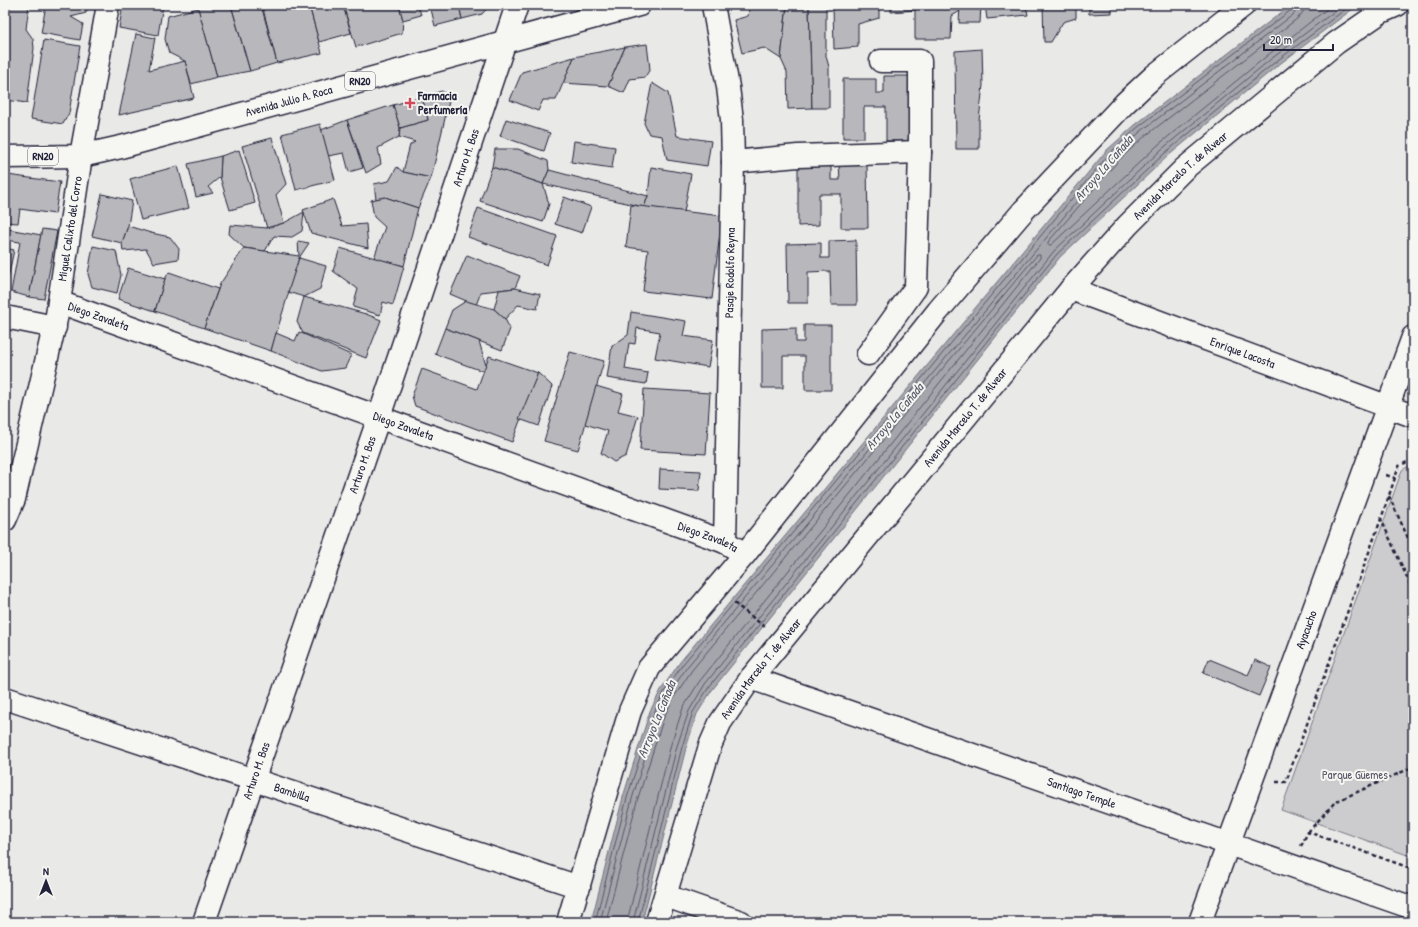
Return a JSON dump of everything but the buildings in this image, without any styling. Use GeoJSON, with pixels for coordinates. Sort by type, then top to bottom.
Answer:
{"type":"FeatureCollection","features":[{"type":"Feature","properties":{"kind":"street","name":"Miguel Calixto del Corro"},"geometry":{"type":"LineString","coordinates":[[5,520],[14,499],[55,327],[81,156],[108,5]]}},
{"type":"Feature","properties":{"kind":"street","name":"Arturo M. Bas"},"geometry":{"type":"LineString","coordinates":[[204,922],[379,417],[517,5]]}},
{"type":"Feature","properties":{"kind":"street","name":"Avenida Julio A. Roca"},"geometry":{"type":"LineString","coordinates":[[5,157],[81,156],[121,147],[505,40],[639,5]]}},
{"type":"Feature","properties":{"kind":"street","name":"Pasaje Rodolfo Reyna"},"geometry":{"type":"LineString","coordinates":[[713,5],[728,87],[732,120],[725,542]]}},
{"type":"Feature","properties":{"kind":"street"},"geometry":{"type":"LineString","coordinates":[[568,922],[630,711],[649,668],[745,554],[938,311],[1024,210],[1125,103],[1154,76],[1244,5]]}},
{"type":"Feature","properties":{"kind":"street","name":"Avenida Marcelo T. de Alvear"},"geometry":{"type":"LineString","coordinates":[[657,922],[710,746],[720,723],[751,678],[1071,289],[1128,225],[1184,169],[1336,43],[1360,25],[1397,5]]}},
{"type":"Feature","properties":{"kind":"street"},"geometry":{"type":"LineString","coordinates":[[868,354],[916,287],[920,152],[920,61],[881,61]]}},
{"type":"Feature","properties":{"kind":"street"},"geometry":{"type":"LineString","coordinates":[[732,162],[798,156],[920,152]]}},
{"type":"Feature","properties":{"kind":"street","name":"Enrique Lacosta"},"geometry":{"type":"LineString","coordinates":[[1071,289],[1413,416]]}},
{"type":"Feature","properties":{"kind":"street","name":"Diego Zavaleta"},"geometry":{"type":"LineString","coordinates":[[59,302],[725,542],[745,554]]}},
{"type":"Feature","properties":{"kind":"street"},"geometry":{"type":"LineString","coordinates":[[5,317],[55,327]]}},
{"type":"Feature","properties":{"kind":"street","name":"Ayacucho"},"geometry":{"type":"LineString","coordinates":[[1200,922],[1413,337]]}},
{"type":"Feature","properties":{"kind":"street","name":"Santiago Temple"},"geometry":{"type":"LineString","coordinates":[[751,678],[1413,908]]}},
{"type":"Feature","properties":{"kind":"street","name":"Bambilla"},"geometry":{"type":"LineString","coordinates":[[5,698],[579,887]]}},
{"type":"Feature","properties":{"kind":"street"},"geometry":{"type":"LineString","coordinates":[[666,896],[741,922]]}},
{"type":"Feature","properties":{"kind":"path"},"geometry":{"type":"LineString","coordinates":[[1252,782],[1286,782],[1400,466],[1413,459]]}},
{"type":"Feature","properties":{"kind":"path"},"geometry":{"type":"LineString","coordinates":[[1389,496],[1413,549]]}},
{"type":"Feature","properties":{"kind":"path"},"geometry":{"type":"LineString","coordinates":[[1381,519],[1413,591]]}},
{"type":"Feature","properties":{"kind":"path"},"geometry":{"type":"LineString","coordinates":[[716,589],[782,641]]}},
{"type":"Feature","properties":{"kind":"path"},"geometry":{"type":"LineString","coordinates":[[1290,866],[1308,832],[1335,802],[1413,767]]}},
{"type":"Feature","properties":{"kind":"path"},"geometry":{"type":"LineString","coordinates":[[1308,832],[1413,869]]}},
{"type":"Feature","properties":{"kind":"green space","name":"Parque Güemes"},"geometry":{"type":"Polygon","coordinates":[[[1413,464],[1413,857],[1281,810],[1402,470],[1413,464]]]}},
{"type":"Feature","properties":{"kind":"water","name":"Arroyo La Cañada"},"geometry":{"type":"Polygon","coordinates":[[[1291,5],[1358,5],[1277,66],[1168,156],[1060,257],[712,690],[697,714],[686,748],[642,922],[591,922],[623,797],[650,711],[661,690],[680,662],[1107,150],[1135,125],[1291,5]]]}},
{"type":"Feature","properties":{"kind":"place","name":"Farmacia Perfumería"},"geometry":{"type":"Point","coordinates":[410,103]}}]}
